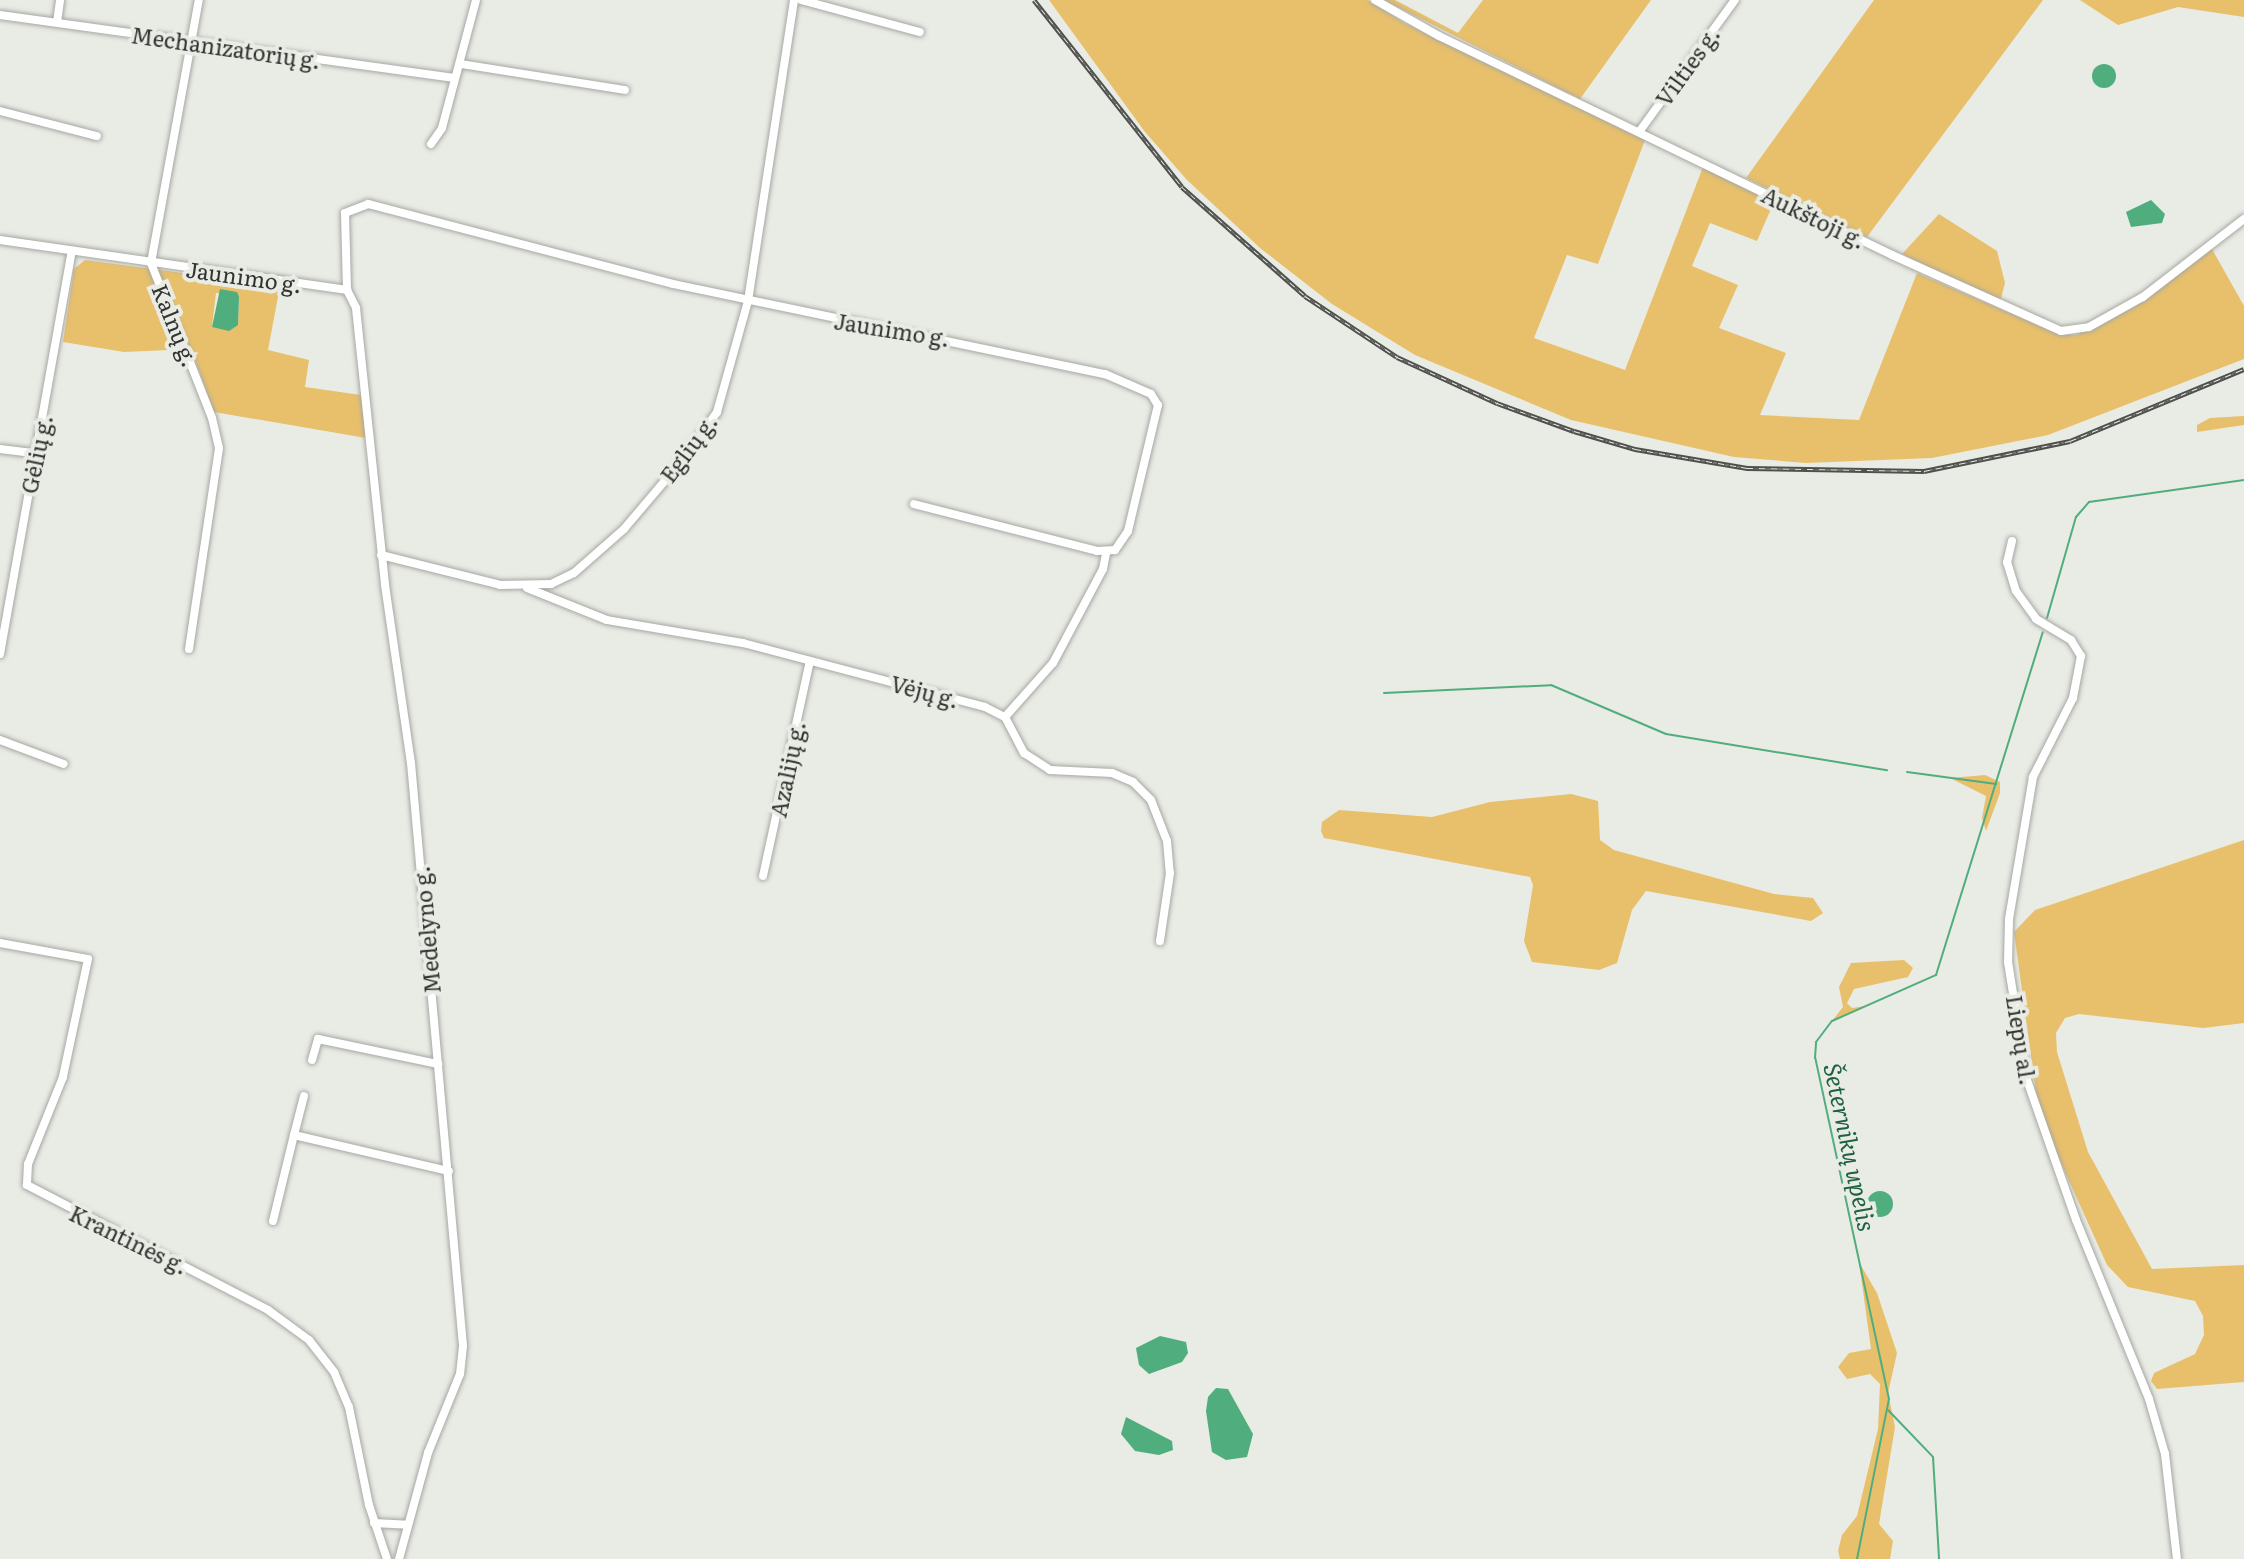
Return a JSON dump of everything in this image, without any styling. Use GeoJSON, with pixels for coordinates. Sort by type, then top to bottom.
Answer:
{"type":"FeatureCollection","features":[{"type":"Feature","properties":{"kind":"street"},"geometry":{"type":"LineString","coordinates":[[57,22],[60,0]]}},
{"type":"Feature","properties":{"kind":"street","name":"Kalnų g."},"geometry":{"type":"LineString","coordinates":[[189,649],[219,448],[212,418],[151,263],[199,0]]}},
{"type":"Feature","properties":{"kind":"street"},"geometry":{"type":"LineString","coordinates":[[431,144],[442,128],[476,0]]}},
{"type":"Feature","properties":{"kind":"street","name":"Eglių g."},"geometry":{"type":"LineString","coordinates":[[527,588],[574,573],[624,529],[680,463],[717,412],[748,301],[794,0]]}},
{"type":"Feature","properties":{"kind":"street"},"geometry":{"type":"LineString","coordinates":[[801,0],[920,32]]}},
{"type":"Feature","properties":{"kind":"street","name":"Aukštoji g."},"geometry":{"type":"LineString","coordinates":[[1375,0],[1639,132],[2061,331],[2089,327],[2143,297],[2244,219]]}},
{"type":"Feature","properties":{"kind":"street","name":"Vilties g."},"geometry":{"type":"LineString","coordinates":[[1639,132],[1735,0]]}},
{"type":"Feature","properties":{"kind":"street","name":"Mechanizatorių g."},"geometry":{"type":"LineString","coordinates":[[0,15],[453,78]]}},
{"type":"Feature","properties":{"kind":"street"},"geometry":{"type":"LineString","coordinates":[[461,64],[625,90]]}},
{"type":"Feature","properties":{"kind":"street"},"geometry":{"type":"LineString","coordinates":[[0,111],[97,136]]}},
{"type":"Feature","properties":{"kind":"street","name":"Jaunimo g."},"geometry":{"type":"LineString","coordinates":[[0,240],[71,254],[349,292],[345,213],[368,204],[748,301],[1006,350],[1105,374],[1151,394],[1158,405],[1156,424],[1128,531],[1122,544],[1106,553]]}},
{"type":"Feature","properties":{"kind":"street","name":"Gėlių g."},"geometry":{"type":"LineString","coordinates":[[0,654],[71,254]]}},
{"type":"Feature","properties":{"kind":"street","name":"Medelyno g."},"geometry":{"type":"LineString","coordinates":[[349,292],[381,555],[411,763],[463,1346],[460,1374],[428,1453],[399,1559]]}},
{"type":"Feature","properties":{"kind":"street"},"geometry":{"type":"LineString","coordinates":[[0,449],[35,453]]}},
{"type":"Feature","properties":{"kind":"street"},"geometry":{"type":"LineString","coordinates":[[914,504],[1106,553],[1097,583],[1053,663],[1005,717],[1020,748],[1036,763],[1062,773],[1112,773],[1133,782],[1151,800],[1170,855],[1160,941]]}},
{"type":"Feature","properties":{"kind":"street","name":"Liepų al."},"geometry":{"type":"LineString","coordinates":[[2012,541],[2008,570],[2021,599],[2036,619],[2071,640],[2081,656],[2073,698],[2033,777],[2009,919],[2008,962],[2027,1080],[2070,1206],[2149,1399],[2165,1454],[2177,1559]]}},
{"type":"Feature","properties":{"kind":"street"},"geometry":{"type":"LineString","coordinates":[[381,555],[527,588]]}},
{"type":"Feature","properties":{"kind":"street","name":"Vėjų g."},"geometry":{"type":"LineString","coordinates":[[527,588],[607,620],[810,661],[985,707],[1005,717]]}},
{"type":"Feature","properties":{"kind":"street","name":"Azalijų g."},"geometry":{"type":"LineString","coordinates":[[763,876],[810,661]]}},
{"type":"Feature","properties":{"kind":"street"},"geometry":{"type":"LineString","coordinates":[[0,740],[64,764]]}},
{"type":"Feature","properties":{"kind":"street","name":"Krantinės g."},"geometry":{"type":"LineString","coordinates":[[0,943],[88,959],[66,1067],[28,1164],[27,1185],[34,1194],[268,1310],[309,1340],[334,1372],[349,1407],[374,1523],[387,1559]]}},
{"type":"Feature","properties":{"kind":"street"},"geometry":{"type":"LineString","coordinates":[[312,1060],[318,1039],[438,1064]]}},
{"type":"Feature","properties":{"kind":"street"},"geometry":{"type":"LineString","coordinates":[[273,1221],[304,1096]]}},
{"type":"Feature","properties":{"kind":"street"},"geometry":{"type":"LineString","coordinates":[[294,1135],[449,1171]]}},
{"type":"Feature","properties":{"kind":"street"},"geometry":{"type":"LineString","coordinates":[[374,1523],[408,1525]]}},
{"type":"Feature","properties":{"kind":"shaded area"},"geometry":{"type":"Polygon","coordinates":[[[1049,0],[1368,0],[1404,23],[1645,140],[1598,264],[1567,255],[1534,338],[1625,370],[1703,167],[1774,202],[1757,241],[1710,223],[1692,266],[1738,285],[1719,328],[1786,353],[1760,415],[1859,420],[1917,273],[2058,334],[2076,335],[2148,298],[2212,249],[2244,306],[2244,359],[2048,435],[1932,458],[1806,463],[1734,457],[1571,420],[1415,355],[1332,304],[1260,248],[1187,180],[1145,132],[1049,0]]]}},
{"type":"Feature","properties":{"kind":"shaded area"},"geometry":{"type":"Polygon","coordinates":[[[1384,0],[1395,0],[1458,33],[1483,0],[1651,0],[1580,99],[1384,0]]]}},
{"type":"Feature","properties":{"kind":"shaded area"},"geometry":{"type":"Polygon","coordinates":[[[1874,0],[2043,0],[1867,237],[1746,178],[1874,0]]]}},
{"type":"Feature","properties":{"kind":"shaded area"},"geometry":{"type":"Polygon","coordinates":[[[2080,0],[2244,0],[2244,17],[2178,7],[2118,25],[2080,0]]]}},
{"type":"Feature","properties":{"kind":"shaded area"},"geometry":{"type":"Polygon","coordinates":[[[2104,64],[2112,68],[2116,76],[2112,84],[2104,88],[2096,84],[2092,76],[2096,68],[2104,64]]]}},
{"type":"Feature","properties":{"kind":"shaded area"},"geometry":{"type":"Polygon","coordinates":[[[2151,200],[2165,214],[2162,223],[2131,227],[2126,212],[2151,200]]]}},
{"type":"Feature","properties":{"kind":"shaded area"},"geometry":{"type":"Polygon","coordinates":[[[1939,214],[1997,251],[2005,283],[2000,302],[1902,254],[1939,214]]]}},
{"type":"Feature","properties":{"kind":"shaded area"},"geometry":{"type":"Polygon","coordinates":[[[85,260],[280,286],[268,350],[309,360],[305,387],[361,395],[366,438],[214,412],[191,349],[124,352],[63,342],[74,269],[85,260]],[[216,293],[212,327],[238,325],[239,297],[216,293]]]}},
{"type":"Feature","properties":{"kind":"shaded area"},"geometry":{"type":"Polygon","coordinates":[[[220,289],[237,292],[239,297],[238,325],[229,331],[212,327],[220,289]]]}},
{"type":"Feature","properties":{"kind":"shaded area"},"geometry":{"type":"Polygon","coordinates":[[[2244,416],[2244,425],[2197,432],[2197,425],[2210,418],[2244,416]]]}},
{"type":"Feature","properties":{"kind":"shaded area"},"geometry":{"type":"Polygon","coordinates":[[[1985,775],[2000,782],[2000,793],[1986,831],[1982,818],[1986,796],[1950,778],[1985,775]]]}},
{"type":"Feature","properties":{"kind":"shaded area"},"geometry":{"type":"Polygon","coordinates":[[[1571,794],[1598,801],[1600,840],[1614,850],[1774,894],[1813,898],[1823,913],[1811,921],[1646,891],[1632,910],[1617,963],[1599,970],[1532,962],[1524,941],[1533,885],[1530,877],[1324,838],[1321,831],[1322,822],[1339,810],[1432,817],[1490,802],[1571,794]]]}},
{"type":"Feature","properties":{"kind":"shaded area"},"geometry":{"type":"Polygon","coordinates":[[[2244,840],[2244,1023],[2203,1028],[2079,1014],[2065,1018],[2056,1033],[2057,1052],[2088,1152],[2152,1269],[2244,1265],[2244,1382],[2157,1389],[2151,1381],[2154,1373],[2195,1354],[2204,1335],[2203,1316],[2195,1301],[2128,1287],[2107,1265],[2039,1114],[2014,932],[2035,910],[2244,840]]]}},
{"type":"Feature","properties":{"kind":"shaded area"},"geometry":{"type":"Polygon","coordinates":[[[1904,960],[1913,968],[1908,977],[1854,989],[1847,1003],[1852,1008],[1866,1006],[1832,1021],[1843,1007],[1839,987],[1851,963],[1904,960]]]}},
{"type":"Feature","properties":{"kind":"shaded area"},"geometry":{"type":"Polygon","coordinates":[[[1880,1191],[1889,1195],[1893,1204],[1889,1213],[1880,1217],[1871,1213],[1867,1204],[1871,1195],[1880,1191]]]}},
{"type":"Feature","properties":{"kind":"shaded area"},"geometry":{"type":"Polygon","coordinates":[[[1859,1262],[1877,1293],[1897,1353],[1888,1393],[1895,1427],[1879,1524],[1893,1541],[1890,1559],[1840,1559],[1838,1551],[1842,1535],[1857,1516],[1878,1429],[1880,1384],[1870,1374],[1847,1379],[1838,1367],[1849,1353],[1871,1349],[1859,1262]]]}},
{"type":"Feature","properties":{"kind":"shaded area"},"geometry":{"type":"Polygon","coordinates":[[[1160,1336],[1186,1342],[1188,1353],[1182,1362],[1149,1374],[1139,1365],[1136,1348],[1160,1336]]]}},
{"type":"Feature","properties":{"kind":"shaded area"},"geometry":{"type":"Polygon","coordinates":[[[1216,1388],[1228,1389],[1253,1434],[1247,1457],[1226,1460],[1212,1452],[1206,1411],[1208,1397],[1216,1388]]]}},
{"type":"Feature","properties":{"kind":"shaded area"},"geometry":{"type":"Polygon","coordinates":[[[1126,1417],[1172,1441],[1173,1450],[1159,1455],[1135,1451],[1121,1434],[1126,1417]]]}},
{"type":"Feature","properties":{"kind":"waterway","name":"Šeternikų upelis"},"geometry":{"type":"LineString","coordinates":[[2047,618],[2076,517],[2089,502],[2244,480]]}},
{"type":"Feature","properties":{"kind":"waterway","name":"Šeternikų upelis"},"geometry":{"type":"LineString","coordinates":[[1857,1559],[1889,1399],[1815,1058],[1816,1042],[1832,1021],[1936,975],[2043,632]]}},
{"type":"Feature","properties":{"kind":"waterway"},"geometry":{"type":"LineString","coordinates":[[1384,693],[1551,685],[1666,734],[1887,770]]}},
{"type":"Feature","properties":{"kind":"waterway"},"geometry":{"type":"LineString","coordinates":[[1907,772],[1996,784]]}},
{"type":"Feature","properties":{"kind":"waterway"},"geometry":{"type":"LineString","coordinates":[[1888,1410],[1933,1457],[1939,1559]]}},
{"type":"Feature","properties":{"kind":"railway"},"geometry":{"type":"LineString","coordinates":[[1034,0],[1182,187],[1305,296],[1397,357],[1497,403],[1574,431],[1635,449],[1747,468],[1924,471],[2070,441],[2244,369]]}}]}
